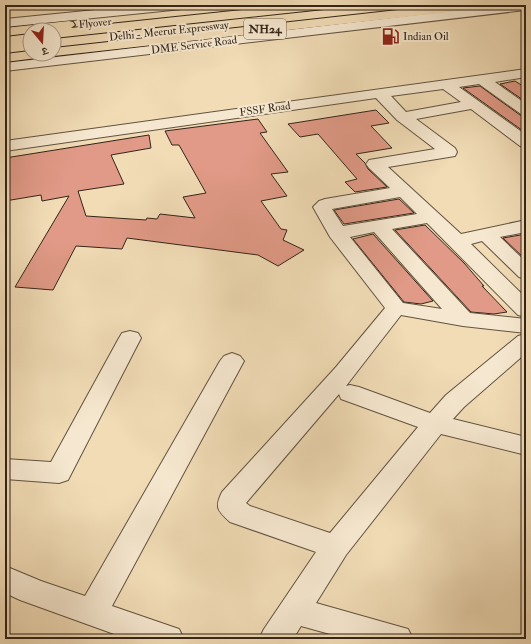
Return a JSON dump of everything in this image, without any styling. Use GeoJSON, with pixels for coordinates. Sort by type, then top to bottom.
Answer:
{"type":"FeatureCollection","features":[{"type":"Feature","properties":{"kind":"highway","name":"Flyover"},"geometry":{"type":"LineString","coordinates":[[5,32],[256,5]]}},
{"type":"Feature","properties":{"kind":"highway","name":"Delhi - Meerut Expressway"},"geometry":{"type":"LineString","coordinates":[[62,33],[324,5]]}},
{"type":"Feature","properties":{"kind":"highway","name":"Delhi - Meerut Expressway"},"geometry":{"type":"LineString","coordinates":[[62,42],[403,5]]}},
{"type":"Feature","properties":{"kind":"highway","name":"NH24"},"geometry":{"type":"LineString","coordinates":[[62,51],[476,5]]}},
{"type":"Feature","properties":{"kind":"highway"},"geometry":{"type":"LineString","coordinates":[[5,40],[22,38]]}},
{"type":"Feature","properties":{"kind":"highway"},"geometry":{"type":"LineString","coordinates":[[5,49],[22,47]]}},
{"type":"Feature","properties":{"kind":"highway"},"geometry":{"type":"LineString","coordinates":[[5,58],[22,56]]}},
{"type":"Feature","properties":{"kind":"street"},"geometry":{"type":"LineString","coordinates":[[5,23],[182,5]]}},
{"type":"Feature","properties":{"kind":"street","name":"DME Service Road"},"geometry":{"type":"LineString","coordinates":[[5,67],[526,6]]}},
{"type":"Feature","properties":{"kind":"street","name":"FSSF Road"},"geometry":{"type":"LineString","coordinates":[[5,146],[28,135],[293,99],[526,62]]}},
{"type":"Feature","properties":{"kind":"street"},"geometry":{"type":"LineString","coordinates":[[504,65],[523,77]]}},
{"type":"Feature","properties":{"kind":"street","name":"FSSF Road"},"geometry":{"type":"LineString","coordinates":[[90,120],[293,99],[379,93],[482,79],[523,77]]}},
{"type":"Feature","properties":{"kind":"street"},"geometry":{"type":"LineString","coordinates":[[482,79],[526,111]]}},
{"type":"Feature","properties":{"kind":"street"},"geometry":{"type":"LineString","coordinates":[[446,84],[526,143]]}},
{"type":"Feature","properties":{"kind":"street"},"geometry":{"type":"LineString","coordinates":[[379,93],[403,117],[449,152],[375,164],[457,241],[526,310]]}},
{"type":"Feature","properties":{"kind":"street"},"geometry":{"type":"LineString","coordinates":[[403,117],[475,104]]}},
{"type":"Feature","properties":{"kind":"street"},"geometry":{"type":"LineString","coordinates":[[403,191],[323,206],[322,209],[337,233],[396,308],[463,319],[526,326]]}},
{"type":"Feature","properties":{"kind":"street"},"geometry":{"type":"LineString","coordinates":[[337,233],[431,217]]}},
{"type":"Feature","properties":{"kind":"street"},"geometry":{"type":"LineString","coordinates":[[379,226],[463,319]]}},
{"type":"Feature","properties":{"kind":"street"},"geometry":{"type":"LineString","coordinates":[[457,241],[526,226]]}},
{"type":"Feature","properties":{"kind":"street"},"geometry":{"type":"LineString","coordinates":[[485,234],[524,268]]}},
{"type":"Feature","properties":{"kind":"street"},"geometry":{"type":"LineString","coordinates":[[336,547],[240,514],[231,506],[232,500],[344,373],[396,308]]}},
{"type":"Feature","properties":{"kind":"street"},"geometry":{"type":"LineString","coordinates":[[5,469],[59,473],[130,338]]}},
{"type":"Feature","properties":{"kind":"street"},"geometry":{"type":"LineString","coordinates":[[275,639],[336,547],[435,424],[455,401],[526,341]]}},
{"type":"Feature","properties":{"kind":"street"},"geometry":{"type":"LineString","coordinates":[[92,612],[232,361]]}},
{"type":"Feature","properties":{"kind":"street"},"geometry":{"type":"LineString","coordinates":[[350,393],[435,424],[526,446]]}},
{"type":"Feature","properties":{"kind":"street"},"geometry":{"type":"LineString","coordinates":[[5,579],[31,591],[168,639]]}},
{"type":"Feature","properties":{"kind":"street"},"geometry":{"type":"LineString","coordinates":[[294,610],[397,639]]}},
{"type":"Feature","properties":{"kind":"building"},"geometry":{"type":"Polygon","coordinates":[[[515,81],[526,88],[526,102],[500,84],[515,81]]]}},
{"type":"Feature","properties":{"kind":"building"},"geometry":{"type":"Polygon","coordinates":[[[480,86],[520,115],[526,117],[526,133],[463,88],[480,86]]]}},
{"type":"Feature","properties":{"kind":"building"},"geometry":{"type":"Polygon","coordinates":[[[376,110],[389,123],[371,126],[392,148],[356,154],[365,163],[368,169],[387,187],[355,192],[345,182],[357,179],[318,134],[300,137],[288,124],[376,110]]]}},
{"type":"Feature","properties":{"kind":"building"},"geometry":{"type":"Polygon","coordinates":[[[258,119],[267,132],[260,133],[288,172],[271,174],[287,196],[261,201],[281,229],[287,230],[283,240],[304,250],[278,266],[258,255],[127,238],[122,249],[76,246],[53,290],[15,287],[69,196],[42,201],[41,195],[5,201],[5,158],[149,135],[151,148],[111,155],[124,184],[78,191],[86,216],[146,220],[147,218],[157,219],[160,214],[195,218],[183,197],[206,193],[179,145],[172,145],[165,131],[258,119]]]}},
{"type":"Feature","properties":{"kind":"building"},"geometry":{"type":"Polygon","coordinates":[[[399,199],[414,213],[344,224],[334,210],[399,199]]]}},
{"type":"Feature","properties":{"kind":"building"},"geometry":{"type":"Polygon","coordinates":[[[425,225],[464,263],[484,286],[482,286],[507,312],[494,314],[471,312],[395,230],[425,225]]]}},
{"type":"Feature","properties":{"kind":"building"},"geometry":{"type":"Polygon","coordinates":[[[373,234],[433,301],[421,304],[404,302],[353,239],[373,234]]]}},
{"type":"Feature","properties":{"kind":"building"},"geometry":{"type":"Polygon","coordinates":[[[526,234],[526,260],[503,238],[526,234]]]}},
{"type":"Feature","properties":{"kind":"place","name":"Indian Oil"},"geometry":{"type":"Point","coordinates":[390,36]}}]}
